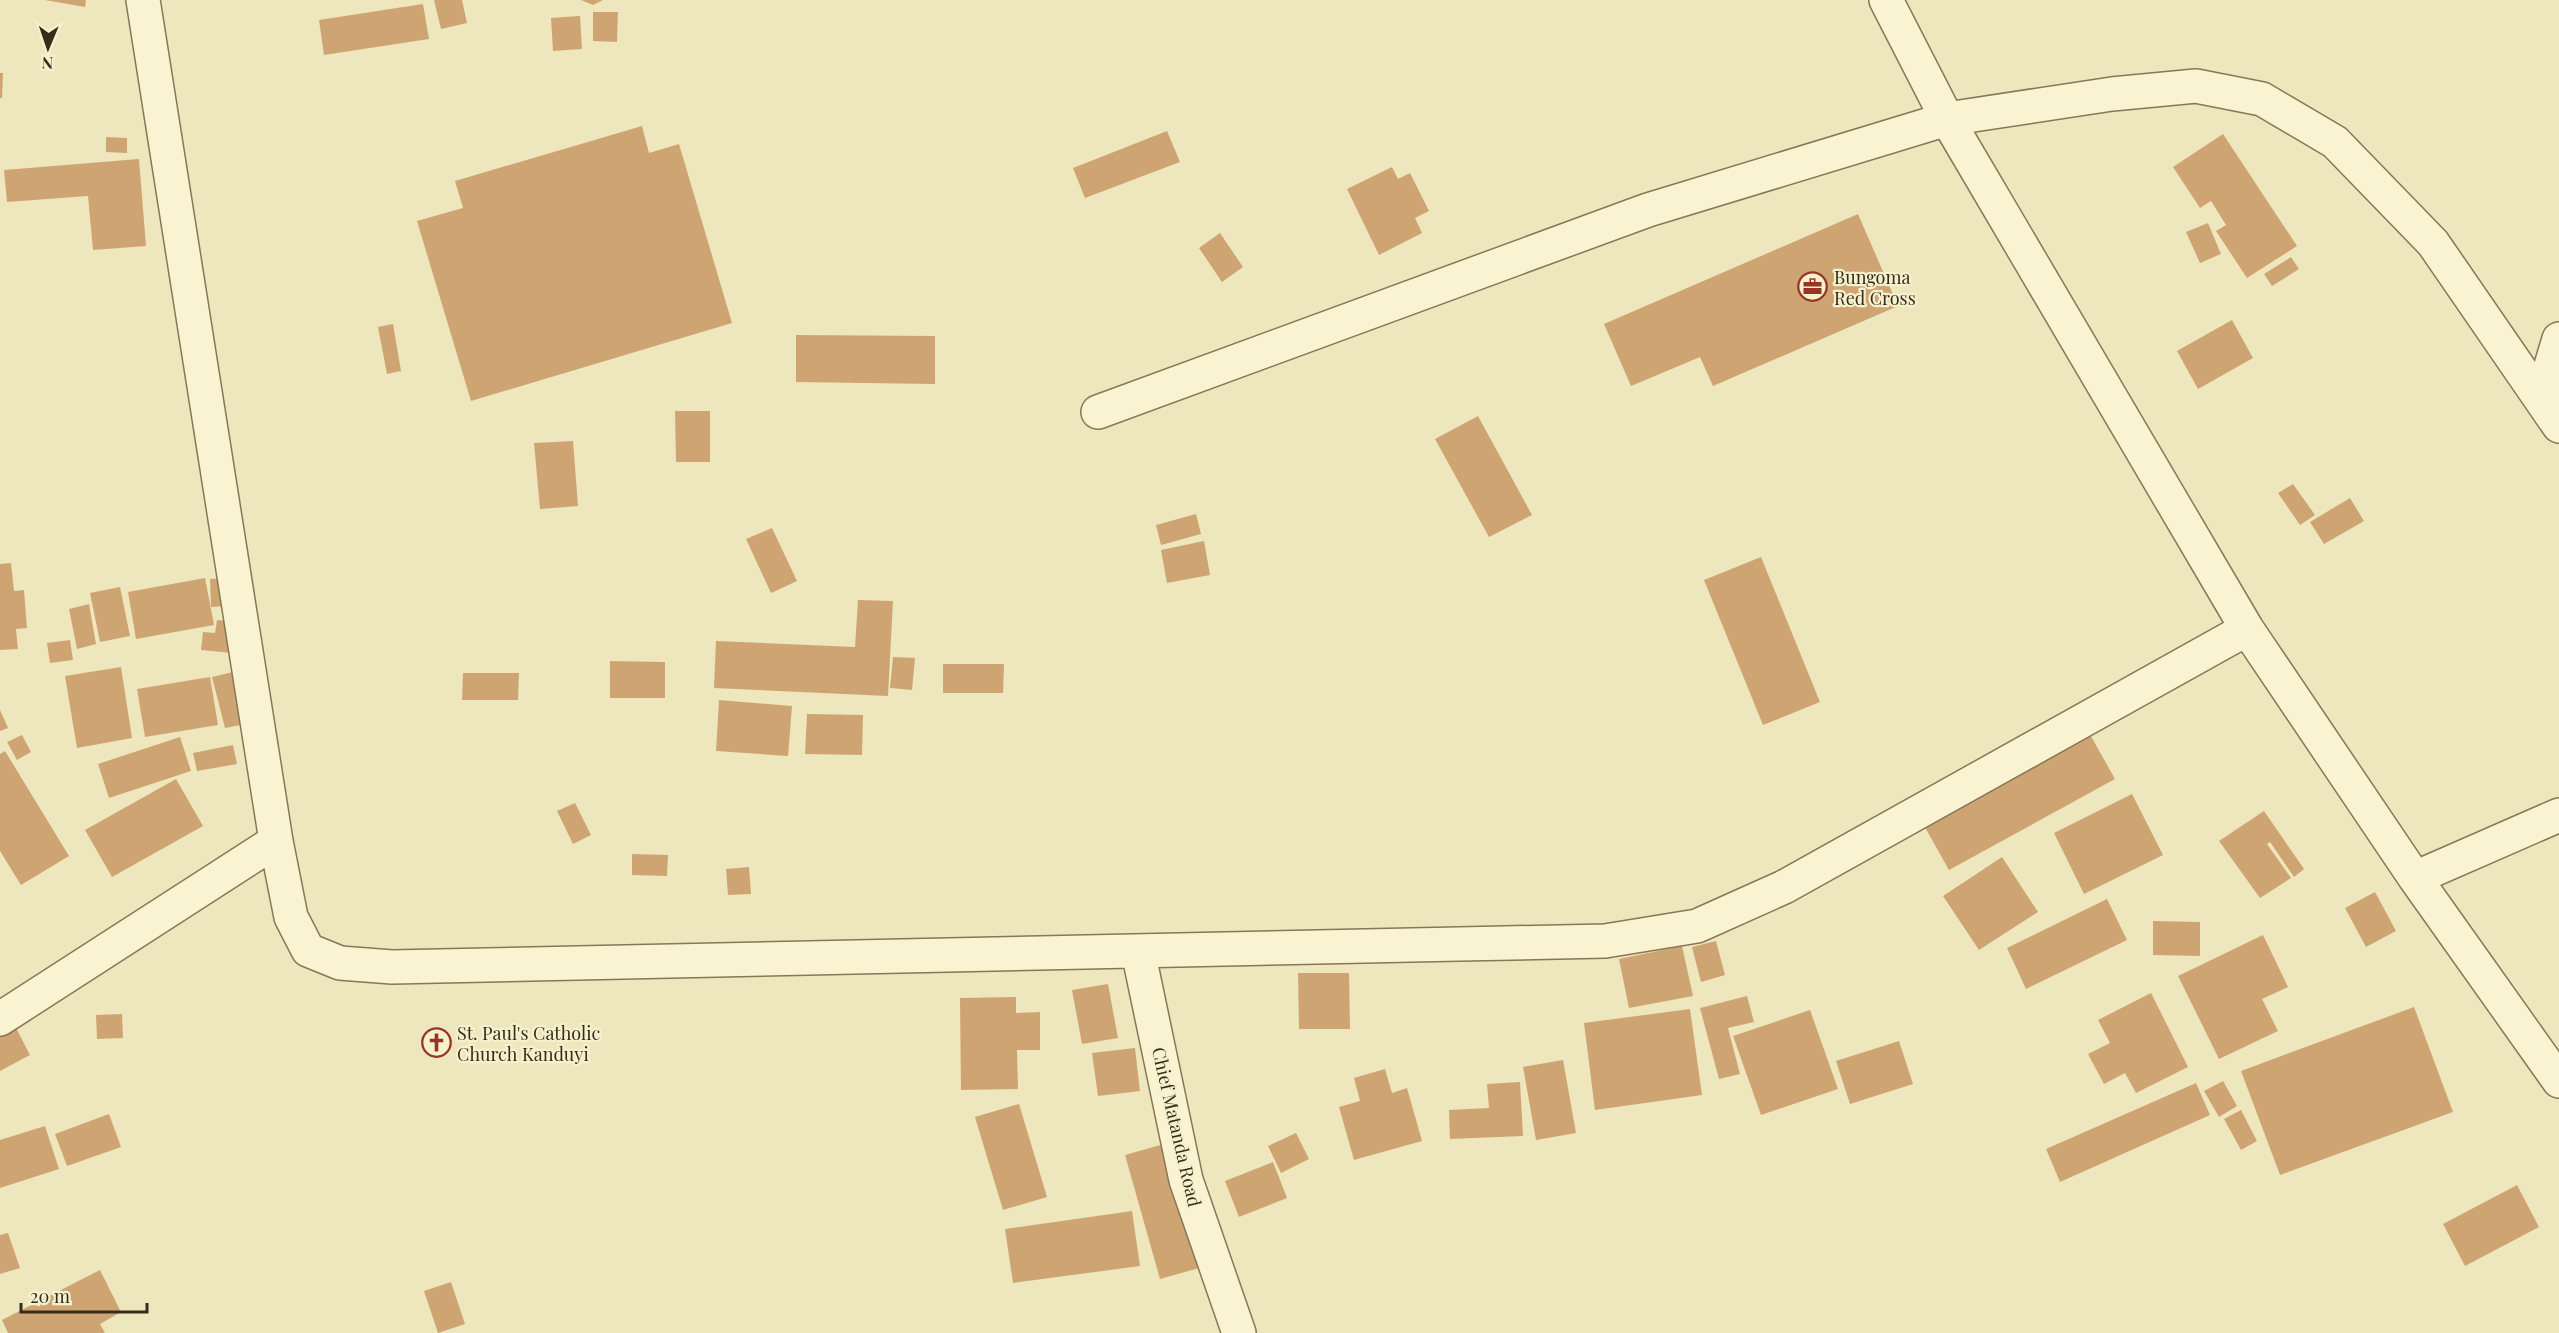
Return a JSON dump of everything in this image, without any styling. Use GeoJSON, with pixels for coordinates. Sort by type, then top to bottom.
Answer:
{"type":"FeatureCollection","features":[{"type":"Feature","properties":{"kind":"street"},"geometry":{"type":"LineString","coordinates":[[143,0],[276,841],[291,917],[308,950],[340,963],[392,967],[1605,940],[1697,926],[1784,887],[2247,629]]}},
{"type":"Feature","properties":{"kind":"street"},"geometry":{"type":"LineString","coordinates":[[1886,0],[1947,119],[2247,629],[2415,878],[2559,1082]]}},
{"type":"Feature","properties":{"kind":"street"},"geometry":{"type":"LineString","coordinates":[[1098,412],[1648,210],[1947,119],[2112,94],[2196,86],[2262,99],[2335,142],[2433,243],[2559,426]]}},
{"type":"Feature","properties":{"kind":"street"},"geometry":{"type":"LineString","coordinates":[[2541,399],[2559,339]]}},
{"type":"Feature","properties":{"kind":"street"},"geometry":{"type":"LineString","coordinates":[[2415,878],[2559,815]]}},
{"type":"Feature","properties":{"kind":"street"},"geometry":{"type":"LineString","coordinates":[[0,1019],[276,841]]}},
{"type":"Feature","properties":{"kind":"street","name":"Chief Matanda Road"},"geometry":{"type":"LineString","coordinates":[[1138,951],[1186,1180],[1239,1333]]}},
{"type":"Feature","properties":{"kind":"building"},"geometry":{"type":"Polygon","coordinates":[[[45,0],[86,0],[85,7],[45,0]]]}},
{"type":"Feature","properties":{"kind":"building"},"geometry":{"type":"Polygon","coordinates":[[[434,0],[462,0],[467,23],[441,29],[434,0]]]}},
{"type":"Feature","properties":{"kind":"building"},"geometry":{"type":"Polygon","coordinates":[[[581,0],[603,0],[593,5],[581,0]]]}},
{"type":"Feature","properties":{"kind":"building"},"geometry":{"type":"Polygon","coordinates":[[[423,4],[429,39],[324,55],[319,20],[423,4]]]}},
{"type":"Feature","properties":{"kind":"building"},"geometry":{"type":"Polygon","coordinates":[[[593,12],[618,12],[617,42],[593,41],[593,12]]]}},
{"type":"Feature","properties":{"kind":"building"},"geometry":{"type":"Polygon","coordinates":[[[580,16],[582,49],[553,51],[551,18],[580,16]]]}},
{"type":"Feature","properties":{"kind":"building"},"geometry":{"type":"Polygon","coordinates":[[[0,73],[3,73],[2,98],[0,98],[0,73]]]}},
{"type":"Feature","properties":{"kind":"building"},"geometry":{"type":"Polygon","coordinates":[[[642,126],[649,153],[679,144],[732,323],[471,401],[417,221],[463,208],[455,181],[642,126]]]}},
{"type":"Feature","properties":{"kind":"building"},"geometry":{"type":"Polygon","coordinates":[[[1167,131],[1180,162],[1085,198],[1073,168],[1167,131]]]}},
{"type":"Feature","properties":{"kind":"building"},"geometry":{"type":"Polygon","coordinates":[[[2223,134],[2297,246],[2247,278],[2216,231],[2226,225],[2211,201],[2200,208],[2173,167],[2223,134]]]}},
{"type":"Feature","properties":{"kind":"building"},"geometry":{"type":"Polygon","coordinates":[[[106,137],[127,138],[127,153],[106,152],[106,137]]]}},
{"type":"Feature","properties":{"kind":"building"},"geometry":{"type":"Polygon","coordinates":[[[139,159],[146,246],[93,250],[88,196],[7,202],[4,170],[139,159]]]}},
{"type":"Feature","properties":{"kind":"building"},"geometry":{"type":"Polygon","coordinates":[[[1392,167],[1398,179],[1410,173],[1429,211],[1415,218],[1422,233],[1379,255],[1347,189],[1392,167]]]}},
{"type":"Feature","properties":{"kind":"building"},"geometry":{"type":"Polygon","coordinates":[[[1858,214],[1898,306],[1713,386],[1700,357],[1631,386],[1604,324],[1858,214]]]}},
{"type":"Feature","properties":{"kind":"building"},"geometry":{"type":"Polygon","coordinates":[[[2208,223],[2221,254],[2200,263],[2186,232],[2208,223]]]}},
{"type":"Feature","properties":{"kind":"building"},"geometry":{"type":"Polygon","coordinates":[[[1220,233],[1243,267],[1222,282],[1199,248],[1220,233]]]}},
{"type":"Feature","properties":{"kind":"building"},"geometry":{"type":"Polygon","coordinates":[[[2291,257],[2299,269],[2272,286],[2264,274],[2291,257]]]}},
{"type":"Feature","properties":{"kind":"building"},"geometry":{"type":"Polygon","coordinates":[[[2232,320],[2253,358],[2198,389],[2177,351],[2232,320]]]}},
{"type":"Feature","properties":{"kind":"building"},"geometry":{"type":"Polygon","coordinates":[[[393,324],[401,371],[387,374],[378,327],[393,324]]]}},
{"type":"Feature","properties":{"kind":"building"},"geometry":{"type":"Polygon","coordinates":[[[796,335],[935,336],[935,384],[796,382],[796,335]]]}},
{"type":"Feature","properties":{"kind":"building"},"geometry":{"type":"Polygon","coordinates":[[[675,411],[710,411],[710,462],[676,462],[675,411]]]}},
{"type":"Feature","properties":{"kind":"building"},"geometry":{"type":"Polygon","coordinates":[[[1478,416],[1532,515],[1489,537],[1435,439],[1478,416]]]}},
{"type":"Feature","properties":{"kind":"building"},"geometry":{"type":"Polygon","coordinates":[[[573,441],[578,506],[540,509],[534,443],[573,441]]]}},
{"type":"Feature","properties":{"kind":"building"},"geometry":{"type":"Polygon","coordinates":[[[2293,484],[2315,515],[2300,525],[2278,493],[2293,484]]]}},
{"type":"Feature","properties":{"kind":"building"},"geometry":{"type":"Polygon","coordinates":[[[2350,498],[2364,521],[2324,544],[2310,522],[2350,498]]]}},
{"type":"Feature","properties":{"kind":"building"},"geometry":{"type":"Polygon","coordinates":[[[1196,514],[1201,534],[1161,545],[1156,525],[1196,514]]]}},
{"type":"Feature","properties":{"kind":"building"},"geometry":{"type":"Polygon","coordinates":[[[772,528],[797,581],[771,593],[746,539],[772,528]]]}},
{"type":"Feature","properties":{"kind":"building"},"geometry":{"type":"Polygon","coordinates":[[[1204,541],[1210,575],[1167,583],[1161,550],[1204,541]]]}},
{"type":"Feature","properties":{"kind":"building"},"geometry":{"type":"Polygon","coordinates":[[[1761,557],[1820,702],[1763,725],[1704,580],[1761,557]]]}},
{"type":"Feature","properties":{"kind":"building"},"geometry":{"type":"Polygon","coordinates":[[[11,563],[14,591],[24,590],[27,628],[16,629],[18,649],[0,650],[0,564],[11,563]]]}},
{"type":"Feature","properties":{"kind":"building"},"geometry":{"type":"Polygon","coordinates":[[[205,578],[214,625],[136,639],[128,592],[205,578]]]}},
{"type":"Feature","properties":{"kind":"building"},"geometry":{"type":"Polygon","coordinates":[[[227,578],[228,606],[211,607],[210,579],[227,578]]]}},
{"type":"Feature","properties":{"kind":"building"},"geometry":{"type":"Polygon","coordinates":[[[120,587],[130,636],[100,642],[90,593],[120,587]]]}},
{"type":"Feature","properties":{"kind":"building"},"geometry":{"type":"Polygon","coordinates":[[[858,600],[893,601],[888,696],[714,688],[716,641],[855,647],[858,600]]]}},
{"type":"Feature","properties":{"kind":"building"},"geometry":{"type":"Polygon","coordinates":[[[89,604],[96,644],[77,649],[69,609],[89,604]]]}},
{"type":"Feature","properties":{"kind":"building"},"geometry":{"type":"Polygon","coordinates":[[[217,620],[228,621],[232,653],[201,650],[203,632],[215,633],[217,620]]]}},
{"type":"Feature","properties":{"kind":"building"},"geometry":{"type":"Polygon","coordinates":[[[70,640],[73,660],[50,663],[47,643],[70,640]]]}},
{"type":"Feature","properties":{"kind":"building"},"geometry":{"type":"Polygon","coordinates":[[[893,657],[915,658],[912,690],[890,688],[893,657]]]}},
{"type":"Feature","properties":{"kind":"building"},"geometry":{"type":"Polygon","coordinates":[[[610,661],[665,662],[665,698],[610,698],[610,661]]]}},
{"type":"Feature","properties":{"kind":"building"},"geometry":{"type":"Polygon","coordinates":[[[943,664],[1004,664],[1003,693],[943,693],[943,664]]]}},
{"type":"Feature","properties":{"kind":"building"},"geometry":{"type":"Polygon","coordinates":[[[121,667],[132,738],[77,748],[65,676],[121,667]]]}},
{"type":"Feature","properties":{"kind":"building"},"geometry":{"type":"Polygon","coordinates":[[[233,672],[245,724],[225,728],[212,677],[233,672]]]}},
{"type":"Feature","properties":{"kind":"building"},"geometry":{"type":"Polygon","coordinates":[[[463,673],[519,673],[518,700],[462,700],[463,673]]]}},
{"type":"Feature","properties":{"kind":"building"},"geometry":{"type":"Polygon","coordinates":[[[210,677],[218,725],[145,737],[137,689],[210,677]]]}},
{"type":"Feature","properties":{"kind":"building"},"geometry":{"type":"Polygon","coordinates":[[[719,700],[792,706],[788,756],[716,751],[719,700]]]}},
{"type":"Feature","properties":{"kind":"building"},"geometry":{"type":"Polygon","coordinates":[[[0,710],[8,728],[0,731],[0,710]]]}},
{"type":"Feature","properties":{"kind":"building"},"geometry":{"type":"Polygon","coordinates":[[[807,714],[863,715],[862,755],[805,754],[807,714]]]}},
{"type":"Feature","properties":{"kind":"building"},"geometry":{"type":"Polygon","coordinates":[[[2088,731],[2115,779],[1949,870],[1922,822],[2088,731]]]}},
{"type":"Feature","properties":{"kind":"building"},"geometry":{"type":"Polygon","coordinates":[[[22,735],[31,752],[17,760],[7,742],[22,735]]]}},
{"type":"Feature","properties":{"kind":"building"},"geometry":{"type":"Polygon","coordinates":[[[180,737],[191,771],[109,798],[98,764],[180,737]]]}},
{"type":"Feature","properties":{"kind":"building"},"geometry":{"type":"Polygon","coordinates":[[[233,745],[237,764],[197,771],[193,753],[233,745]]]}},
{"type":"Feature","properties":{"kind":"building"},"geometry":{"type":"Polygon","coordinates":[[[5,751],[69,856],[21,885],[0,851],[0,754],[5,751]]]}},
{"type":"Feature","properties":{"kind":"building"},"geometry":{"type":"Polygon","coordinates":[[[176,779],[203,826],[112,877],[85,830],[176,779]]]}},
{"type":"Feature","properties":{"kind":"building"},"geometry":{"type":"Polygon","coordinates":[[[2132,794],[2163,855],[2084,894],[2054,833],[2132,794]]]}},
{"type":"Feature","properties":{"kind":"building"},"geometry":{"type":"Polygon","coordinates":[[[575,803],[591,835],[573,844],[557,811],[575,803]]]}},
{"type":"Feature","properties":{"kind":"building"},"geometry":{"type":"Polygon","coordinates":[[[2264,811],[2304,869],[2294,877],[2270,842],[2267,844],[2291,878],[2260,898],[2219,841],[2264,811]]]}},
{"type":"Feature","properties":{"kind":"building"},"geometry":{"type":"Polygon","coordinates":[[[632,854],[668,855],[667,876],[632,875],[632,854]]]}},
{"type":"Feature","properties":{"kind":"building"},"geometry":{"type":"Polygon","coordinates":[[[2002,857],[2038,912],[1979,950],[1943,896],[2002,857]]]}},
{"type":"Feature","properties":{"kind":"building"},"geometry":{"type":"Polygon","coordinates":[[[749,867],[751,894],[728,895],[726,869],[749,867]]]}},
{"type":"Feature","properties":{"kind":"building"},"geometry":{"type":"Polygon","coordinates":[[[2375,892],[2396,931],[2366,947],[2345,908],[2375,892]]]}},
{"type":"Feature","properties":{"kind":"building"},"geometry":{"type":"Polygon","coordinates":[[[2107,899],[2127,940],[2026,989],[2007,948],[2107,899]]]}},
{"type":"Feature","properties":{"kind":"building"},"geometry":{"type":"Polygon","coordinates":[[[2153,921],[2200,922],[2200,956],[2153,955],[2153,921]]]}},
{"type":"Feature","properties":{"kind":"building"},"geometry":{"type":"Polygon","coordinates":[[[2263,935],[2288,987],[2262,999],[2278,1031],[2219,1059],[2178,976],[2263,935]]]}},
{"type":"Feature","properties":{"kind":"building"},"geometry":{"type":"Polygon","coordinates":[[[1716,941],[1725,975],[1701,982],[1692,947],[1716,941]]]}},
{"type":"Feature","properties":{"kind":"building"},"geometry":{"type":"Polygon","coordinates":[[[1682,946],[1693,996],[1629,1008],[1619,959],[1682,946]]]}},
{"type":"Feature","properties":{"kind":"building"},"geometry":{"type":"Polygon","coordinates":[[[1298,973],[1349,973],[1350,1029],[1299,1029],[1298,973]]]}},
{"type":"Feature","properties":{"kind":"building"},"geometry":{"type":"Polygon","coordinates":[[[1108,984],[1118,1038],[1082,1044],[1072,990],[1108,984]]]}},
{"type":"Feature","properties":{"kind":"building"},"geometry":{"type":"Polygon","coordinates":[[[2151,993],[2188,1067],[2136,1093],[2125,1073],[2104,1084],[2088,1054],[2110,1043],[2098,1020],[2151,993]]]}},
{"type":"Feature","properties":{"kind":"building"},"geometry":{"type":"Polygon","coordinates":[[[1747,996],[1754,1022],[1728,1028],[1740,1074],[1719,1079],[1700,1008],[1747,996]]]}},
{"type":"Feature","properties":{"kind":"building"},"geometry":{"type":"Polygon","coordinates":[[[1016,997],[1016,1013],[1040,1012],[1040,1050],[1017,1050],[1018,1089],[961,1090],[960,998],[1016,997]]]}},
{"type":"Feature","properties":{"kind":"building"},"geometry":{"type":"Polygon","coordinates":[[[2414,1007],[2453,1112],[2280,1175],[2241,1071],[2414,1007]]]}},
{"type":"Feature","properties":{"kind":"building"},"geometry":{"type":"Polygon","coordinates":[[[1690,1009],[1702,1095],[1595,1110],[1584,1023],[1690,1009]]]}},
{"type":"Feature","properties":{"kind":"building"},"geometry":{"type":"Polygon","coordinates":[[[1810,1010],[1838,1089],[1761,1115],[1733,1036],[1810,1010]]]}},
{"type":"Feature","properties":{"kind":"building"},"geometry":{"type":"Polygon","coordinates":[[[122,1014],[123,1038],[97,1039],[96,1015],[122,1014]]]}},
{"type":"Feature","properties":{"kind":"building"},"geometry":{"type":"Polygon","coordinates":[[[14,1024],[30,1055],[0,1071],[0,1031],[14,1024]]]}},
{"type":"Feature","properties":{"kind":"building"},"geometry":{"type":"Polygon","coordinates":[[[1899,1041],[1913,1084],[1850,1104],[1836,1061],[1899,1041]]]}},
{"type":"Feature","properties":{"kind":"building"},"geometry":{"type":"Polygon","coordinates":[[[1135,1048],[1140,1091],[1098,1096],[1092,1053],[1135,1048]]]}},
{"type":"Feature","properties":{"kind":"building"},"geometry":{"type":"Polygon","coordinates":[[[1563,1060],[1576,1133],[1536,1140],[1523,1067],[1563,1060]]]}},
{"type":"Feature","properties":{"kind":"building"},"geometry":{"type":"Polygon","coordinates":[[[1385,1069],[1392,1093],[1407,1088],[1422,1141],[1354,1160],[1339,1107],[1360,1101],[1354,1078],[1385,1069]]]}},
{"type":"Feature","properties":{"kind":"building"},"geometry":{"type":"Polygon","coordinates":[[[2223,1081],[2237,1106],[2219,1117],[2204,1091],[2223,1081]]]}},
{"type":"Feature","properties":{"kind":"building"},"geometry":{"type":"Polygon","coordinates":[[[1520,1082],[1523,1136],[1450,1139],[1449,1110],[1489,1108],[1487,1084],[1520,1082]]]}},
{"type":"Feature","properties":{"kind":"building"},"geometry":{"type":"Polygon","coordinates":[[[2196,1083],[2210,1115],[2060,1182],[2046,1149],[2196,1083]]]}},
{"type":"Feature","properties":{"kind":"building"},"geometry":{"type":"Polygon","coordinates":[[[1019,1104],[1047,1197],[1003,1210],[975,1117],[1019,1104]]]}},
{"type":"Feature","properties":{"kind":"building"},"geometry":{"type":"Polygon","coordinates":[[[2241,1110],[2257,1141],[2241,1150],[2224,1119],[2241,1110]]]}},
{"type":"Feature","properties":{"kind":"building"},"geometry":{"type":"Polygon","coordinates":[[[109,1114],[121,1147],[67,1166],[55,1134],[109,1114]]]}},
{"type":"Feature","properties":{"kind":"building"},"geometry":{"type":"Polygon","coordinates":[[[45,1126],[59,1169],[0,1188],[0,1140],[45,1126]]]}},
{"type":"Feature","properties":{"kind":"building"},"geometry":{"type":"Polygon","coordinates":[[[1296,1133],[1309,1159],[1281,1173],[1268,1146],[1296,1133]]]}},
{"type":"Feature","properties":{"kind":"building"},"geometry":{"type":"Polygon","coordinates":[[[1164,1144],[1199,1268],[1160,1279],[1125,1155],[1164,1144]]]}},
{"type":"Feature","properties":{"kind":"building"},"geometry":{"type":"Polygon","coordinates":[[[1273,1162],[1287,1198],[1239,1217],[1225,1181],[1273,1162]]]}},
{"type":"Feature","properties":{"kind":"building"},"geometry":{"type":"Polygon","coordinates":[[[2517,1185],[2539,1227],[2465,1266],[2443,1224],[2517,1185]]]}},
{"type":"Feature","properties":{"kind":"building"},"geometry":{"type":"Polygon","coordinates":[[[1132,1211],[1140,1266],[1013,1283],[1005,1229],[1132,1211]]]}},
{"type":"Feature","properties":{"kind":"building"},"geometry":{"type":"Polygon","coordinates":[[[8,1233],[20,1268],[0,1274],[0,1235],[8,1233]]]}},
{"type":"Feature","properties":{"kind":"building"},"geometry":{"type":"Polygon","coordinates":[[[100,1270],[121,1312],[100,1324],[105,1333],[8,1333],[2,1320],[100,1270]]]}},
{"type":"Feature","properties":{"kind":"building"},"geometry":{"type":"Polygon","coordinates":[[[451,1282],[465,1324],[438,1333],[424,1291],[451,1282]]]}},
{"type":"Feature","properties":{"kind":"place","name":"Bungoma Red Cross"},"geometry":{"type":"Point","coordinates":[1813,287]}},
{"type":"Feature","properties":{"kind":"place","name":"St. Paul's Catholic Church Kanduyi"},"geometry":{"type":"Point","coordinates":[436,1043]}}]}
